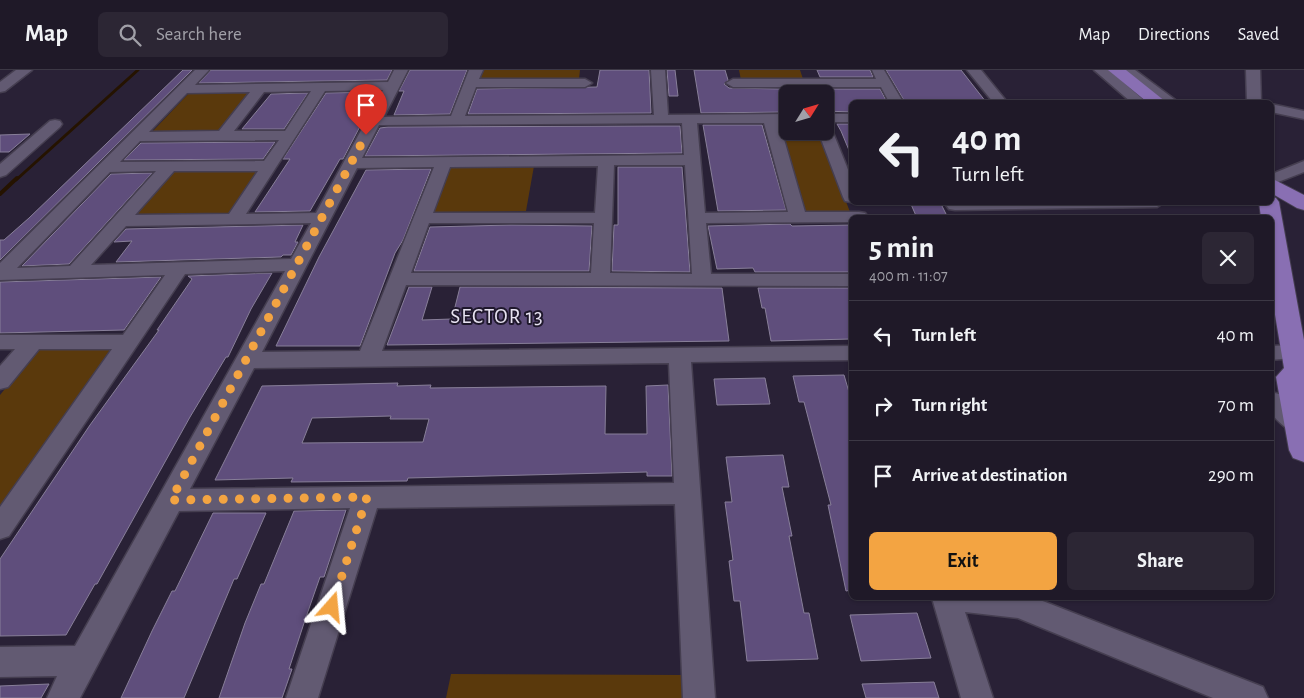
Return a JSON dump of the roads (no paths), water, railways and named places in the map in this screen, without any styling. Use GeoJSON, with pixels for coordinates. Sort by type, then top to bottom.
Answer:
{"type":"FeatureCollection","features":[{"type":"Feature","properties":{"kind":"main road"},"geometry":{"type":"LineString","coordinates":[[1107,70],[1124,86],[1134,100]]}},
{"type":"Feature","properties":{"kind":"main road"},"geometry":{"type":"LineString","coordinates":[[1116,70],[1154,100]]}},
{"type":"Feature","properties":{"kind":"main road"},"geometry":{"type":"LineString","coordinates":[[1274,178],[1304,192]]}},
{"type":"Feature","properties":{"kind":"main road"},"geometry":{"type":"LineString","coordinates":[[1274,179],[1304,204]]}},
{"type":"Feature","properties":{"kind":"main road"},"geometry":{"type":"LineString","coordinates":[[1274,231],[1292,364],[1290,377],[1302,434]]}},
{"type":"Feature","properties":{"kind":"street"},"geometry":{"type":"LineString","coordinates":[[0,79],[13,70]]}},
{"type":"Feature","properties":{"kind":"street"},"geometry":{"type":"LineString","coordinates":[[0,88],[25,70]]}},
{"type":"Feature","properties":{"kind":"street"},"geometry":{"type":"LineString","coordinates":[[0,274],[202,70]]}},
{"type":"Feature","properties":{"kind":"street"},"geometry":{"type":"LineString","coordinates":[[658,70],[661,119]]}},
{"type":"Feature","properties":{"kind":"street"},"geometry":{"type":"LineString","coordinates":[[804,70],[810,83]]}},
{"type":"Feature","properties":{"kind":"street"},"geometry":{"type":"LineString","coordinates":[[877,70],[895,100]]}},
{"type":"Feature","properties":{"kind":"street"},"geometry":{"type":"LineString","coordinates":[[974,70],[998,100]]}},
{"type":"Feature","properties":{"kind":"street"},"geometry":{"type":"LineString","coordinates":[[1087,70],[1109,90],[1132,100]]}},
{"type":"Feature","properties":{"kind":"street"},"geometry":{"type":"LineString","coordinates":[[1101,70],[1134,100]]}},
{"type":"Feature","properties":{"kind":"street"},"geometry":{"type":"LineString","coordinates":[[1127,70],[1168,100]]}},
{"type":"Feature","properties":{"kind":"street"},"geometry":{"type":"LineString","coordinates":[[1253,70],[1254,100]]}},
{"type":"Feature","properties":{"kind":"street"},"geometry":{"type":"LineString","coordinates":[[456,120],[474,76],[586,76],[581,120]]}},
{"type":"Feature","properties":{"kind":"street"},"geometry":{"type":"LineString","coordinates":[[741,118],[732,77],[810,83],[885,83]]}},
{"type":"Feature","properties":{"kind":"street"},"geometry":{"type":"LineString","coordinates":[[183,89],[321,87],[396,78]]}},
{"type":"Feature","properties":{"kind":"street"},"geometry":{"type":"LineString","coordinates":[[63,698],[247,360],[396,78]]}},
{"type":"Feature","properties":{"kind":"street"},"geometry":{"type":"LineString","coordinates":[[234,219],[321,87]]}},
{"type":"Feature","properties":{"kind":"street"},"geometry":{"type":"LineString","coordinates":[[223,136],[260,88]]}},
{"type":"Feature","properties":{"kind":"street"},"geometry":{"type":"LineString","coordinates":[[1274,109],[1304,115]]}},
{"type":"Feature","properties":{"kind":"street"},"geometry":{"type":"LineString","coordinates":[[770,118],[798,217]]}},
{"type":"Feature","properties":{"kind":"street"},"geometry":{"type":"LineString","coordinates":[[374,121],[779,118]]}},
{"type":"Feature","properties":{"kind":"street"},"geometry":{"type":"LineString","coordinates":[[834,118],[849,118]]}},
{"type":"Feature","properties":{"kind":"street"},"geometry":{"type":"LineString","coordinates":[[689,119],[702,279]]}},
{"type":"Feature","properties":{"kind":"street"},"geometry":{"type":"LineString","coordinates":[[0,172],[55,124]]}},
{"type":"Feature","properties":{"kind":"street"},"geometry":{"type":"LineString","coordinates":[[136,137],[290,135]]}},
{"type":"Feature","properties":{"kind":"street"},"geometry":{"type":"LineString","coordinates":[[829,140],[849,192]]}},
{"type":"Feature","properties":{"kind":"street"},"geometry":{"type":"LineString","coordinates":[[351,163],[692,160]]}},
{"type":"Feature","properties":{"kind":"street"},"geometry":{"type":"LineString","coordinates":[[600,279],[606,161]]}},
{"type":"Feature","properties":{"kind":"street"},"geometry":{"type":"LineString","coordinates":[[368,358],[444,162]]}},
{"type":"Feature","properties":{"kind":"street"},"geometry":{"type":"LineString","coordinates":[[106,168],[270,166]]}},
{"type":"Feature","properties":{"kind":"street"},"geometry":{"type":"LineString","coordinates":[[1274,178],[1304,166]]}},
{"type":"Feature","properties":{"kind":"street"},"geometry":{"type":"LineString","coordinates":[[75,272],[169,167]]}},
{"type":"Feature","properties":{"kind":"street"},"geometry":{"type":"LineString","coordinates":[[957,208],[1032,205]]}},
{"type":"Feature","properties":{"kind":"street"},"geometry":{"type":"LineString","coordinates":[[697,218],[849,217]]}},
{"type":"Feature","properties":{"kind":"street"},"geometry":{"type":"LineString","coordinates":[[120,221],[322,218]]}},
{"type":"Feature","properties":{"kind":"street"},"geometry":{"type":"LineString","coordinates":[[422,218],[603,218]]}},
{"type":"Feature","properties":{"kind":"street"},"geometry":{"type":"LineString","coordinates":[[0,274],[298,265]]}},
{"type":"Feature","properties":{"kind":"street"},"geometry":{"type":"LineString","coordinates":[[0,528],[180,268]]}},
{"type":"Feature","properties":{"kind":"street"},"geometry":{"type":"LineString","coordinates":[[398,279],[849,280]]}},
{"type":"Feature","properties":{"kind":"street"},"geometry":{"type":"LineString","coordinates":[[0,342],[129,342]]}},
{"type":"Feature","properties":{"kind":"street"},"geometry":{"type":"LineString","coordinates":[[0,382],[33,342]]}},
{"type":"Feature","properties":{"kind":"street"},"geometry":{"type":"LineString","coordinates":[[247,360],[849,353]]}},
{"type":"Feature","properties":{"kind":"street"},"geometry":{"type":"LineString","coordinates":[[680,355],[699,698]]}},
{"type":"Feature","properties":{"kind":"street"},"geometry":{"type":"LineString","coordinates":[[1274,403],[1302,434]]}},
{"type":"Feature","properties":{"kind":"street"},"geometry":{"type":"LineString","coordinates":[[171,500],[688,493]]}},
{"type":"Feature","properties":{"kind":"street"},"geometry":{"type":"LineString","coordinates":[[302,698],[367,497]]}},
{"type":"Feature","properties":{"kind":"street"},"geometry":{"type":"LineString","coordinates":[[947,600],[977,698]]}},
{"type":"Feature","properties":{"kind":"street"},"geometry":{"type":"LineString","coordinates":[[978,600],[1019,605],[1252,698]]}},
{"type":"Feature","properties":{"kind":"street"},"geometry":{"type":"LineString","coordinates":[[0,662],[82,662]]}},
{"type":"Feature","properties":{"kind":"waterway"},"geometry":{"type":"LineString","coordinates":[[16,180],[138,70]]}},
{"type":"Feature","properties":{"kind":"waterway"},"geometry":{"type":"LineString","coordinates":[[0,194],[17,178]]}},
{"type":"Feature","properties":{"kind":"district","name":"SECTOR 13"},"geometry":{"type":"Point","coordinates":[497,316]}}]}
